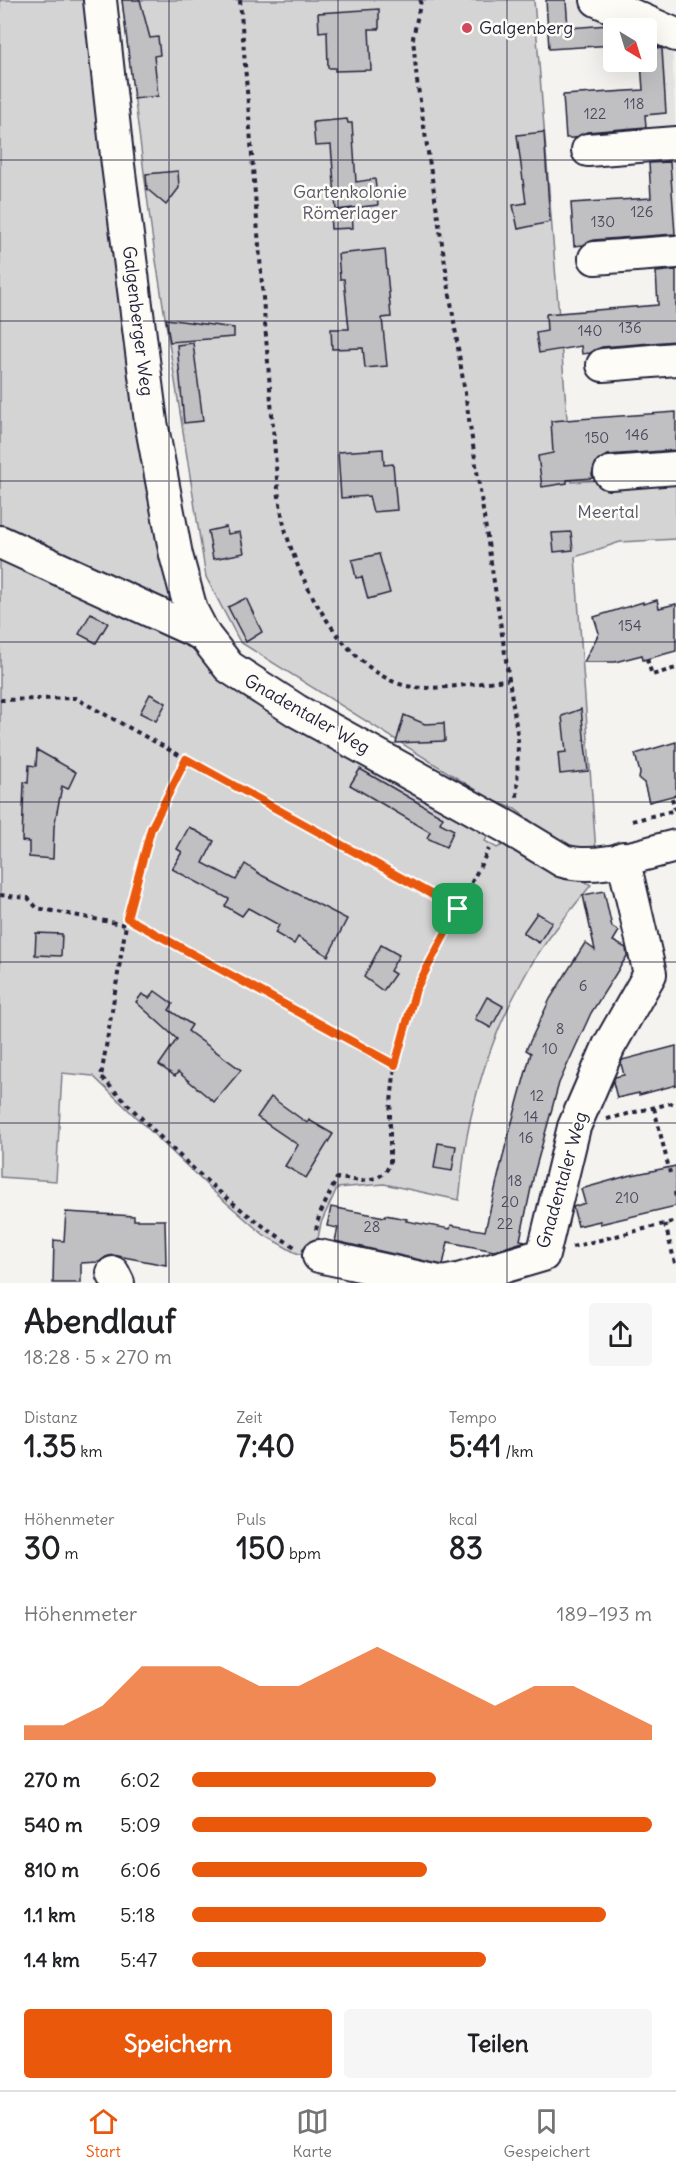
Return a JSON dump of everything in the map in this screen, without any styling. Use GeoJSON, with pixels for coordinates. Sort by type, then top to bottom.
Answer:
{"type":"FeatureCollection","features":[{"type":"Feature","properties":{"kind":"street","name":"Galgenberger Weg"},"geometry":{"type":"LineString","coordinates":[[100,0],[118,165],[151,422],[176,555],[191,610],[204,635]]}},
{"type":"Feature","properties":{"kind":"street"},"geometry":{"type":"LineString","coordinates":[[597,0],[676,34]]}},
{"type":"Feature","properties":{"kind":"street"},"geometry":{"type":"LineString","coordinates":[[588,150],[676,143]]}},
{"type":"Feature","properties":{"kind":"street"},"geometry":{"type":"LineString","coordinates":[[596,258],[676,252]]}},
{"type":"Feature","properties":{"kind":"street"},"geometry":{"type":"LineString","coordinates":[[603,365],[676,359]]}},
{"type":"Feature","properties":{"kind":"street"},"geometry":{"type":"LineString","coordinates":[[610,472],[676,468]]}},
{"type":"Feature","properties":{"kind":"street","name":"Gnadentaler Weg"},"geometry":{"type":"LineString","coordinates":[[0,542],[204,635],[228,667],[297,711],[505,826],[554,857],[573,864],[592,864],[676,846]]}},
{"type":"Feature","properties":{"kind":"street","name":"Gnadentaler Weg"},"geometry":{"type":"LineString","coordinates":[[311,1247],[397,1278],[443,1283],[458,1282],[543,1255],[574,1127],[609,1046],[650,974],[633,856]]}},
{"type":"Feature","properties":{"kind":"street"},"geometry":{"type":"LineString","coordinates":[[633,856],[664,939]]}},
{"type":"Feature","properties":{"kind":"path"},"geometry":{"type":"LineString","coordinates":[[240,0],[277,479],[281,515],[289,542],[309,587],[338,636],[358,658],[374,670],[402,684],[420,687],[508,680]]}},
{"type":"Feature","properties":{"kind":"path"},"geometry":{"type":"LineString","coordinates":[[186,759],[151,829],[127,918],[101,1077],[161,1138],[256,1222],[311,1247],[320,1216],[337,1178],[362,1181],[376,1178],[385,1173],[390,1164],[390,1112],[395,1065],[416,989],[505,826],[518,794],[518,738],[417,81],[413,38],[422,0]]}},
{"type":"Feature","properties":{"kind":"path"},"geometry":{"type":"LineString","coordinates":[[647,659],[652,675],[676,668]]}},
{"type":"Feature","properties":{"kind":"path"},"geometry":{"type":"LineString","coordinates":[[0,700],[75,698],[458,909]]}},
{"type":"Feature","properties":{"kind":"path"},"geometry":{"type":"LineString","coordinates":[[632,821],[676,810],[672,798]]}},
{"type":"Feature","properties":{"kind":"path"},"geometry":{"type":"LineString","coordinates":[[0,895],[28,898],[37,908],[126,925]]}},
{"type":"Feature","properties":{"kind":"path"},"geometry":{"type":"LineString","coordinates":[[127,918],[395,1065]]}},
{"type":"Feature","properties":{"kind":"path"},"geometry":{"type":"LineString","coordinates":[[574,1127],[676,1102]]}},
{"type":"Feature","properties":{"kind":"path"},"geometry":{"type":"LineString","coordinates":[[654,1107],[670,1173]]}},
{"type":"Feature","properties":{"kind":"path"},"geometry":{"type":"LineString","coordinates":[[675,1192],[676,1198]]}},
{"type":"Feature","properties":{"kind":"path"},"geometry":{"type":"LineString","coordinates":[[543,1255],[676,1221]]}},
{"type":"Feature","properties":{"kind":"path"},"geometry":{"type":"LineString","coordinates":[[665,1224],[676,1267]]}},
{"type":"Feature","properties":{"kind":"shaded area"},"geometry":{"type":"Polygon","coordinates":[[[546,0],[586,0],[627,18],[603,18],[603,46],[549,49],[546,0]]]}},
{"type":"Feature","properties":{"kind":"shaded area"},"geometry":{"type":"Polygon","coordinates":[[[657,31],[672,38],[676,137],[647,139],[642,72],[657,72],[657,31]]]}},
{"type":"Feature","properties":{"kind":"shaded area"},"geometry":{"type":"Polygon","coordinates":[[[676,149],[676,246],[654,247],[648,151],[676,149]]]}},
{"type":"Feature","properties":{"kind":"green space"},"geometry":{"type":"Polygon","coordinates":[[[0,0],[93,0],[172,592],[171,603],[0,529],[0,0]]]}},
{"type":"Feature","properties":{"kind":"green space","name":"Gartenkolonie Römerlager"},"geometry":{"type":"Polygon","coordinates":[[[122,0],[534,0],[572,482],[676,475],[676,539],[620,542],[575,557],[596,853],[567,849],[515,809],[492,800],[240,642],[206,577],[152,235],[122,0]]]}},
{"type":"Feature","properties":{"kind":"green space"},"geometry":{"type":"Polygon","coordinates":[[[0,558],[189,637],[490,831],[485,841],[497,848],[511,841],[591,885],[537,955],[496,1037],[471,1116],[464,1152],[459,1200],[384,1184],[337,1188],[321,1223],[314,1259],[294,1252],[264,1235],[214,1192],[93,1076],[62,1073],[56,1181],[0,1177],[0,558]]]}},
{"type":"Feature","properties":{"kind":"building"},"geometry":{"type":"Polygon","coordinates":[[[122,0],[140,0],[150,38],[158,37],[160,55],[154,56],[158,96],[134,99],[122,0]]]}},
{"type":"Feature","properties":{"kind":"building"},"geometry":{"type":"Polygon","coordinates":[[[546,0],[566,0],[568,28],[603,25],[603,46],[549,49],[546,0]]]}},
{"type":"Feature","properties":{"kind":"building"},"geometry":{"type":"Polygon","coordinates":[[[379,9],[379,29],[369,29],[371,70],[335,71],[335,68],[328,68],[327,31],[319,32],[318,13],[379,9]]]}},
{"type":"Feature","properties":{"kind":"building"},"geometry":{"type":"Polygon","coordinates":[[[657,47],[662,49],[666,113],[645,115],[646,127],[587,132],[575,138],[566,138],[563,95],[643,90],[642,72],[657,72],[657,47]]]}},
{"type":"Feature","properties":{"kind":"building"},"geometry":{"type":"Polygon","coordinates":[[[347,119],[348,123],[352,123],[356,182],[375,179],[378,205],[336,210],[331,145],[315,146],[313,122],[347,119]]]}},
{"type":"Feature","properties":{"kind":"building"},"geometry":{"type":"Polygon","coordinates":[[[544,132],[550,222],[518,229],[513,205],[526,203],[517,135],[544,132]]]}},
{"type":"Feature","properties":{"kind":"building"},"geometry":{"type":"Polygon","coordinates":[[[670,162],[675,234],[594,240],[574,246],[571,203],[651,198],[649,163],[670,162]]]}},
{"type":"Feature","properties":{"kind":"building"},"geometry":{"type":"Polygon","coordinates":[[[178,171],[179,188],[166,205],[147,189],[146,174],[178,171]]]}},
{"type":"Feature","properties":{"kind":"building"},"geometry":{"type":"Polygon","coordinates":[[[352,209],[353,228],[331,229],[330,211],[352,209]]]}},
{"type":"Feature","properties":{"kind":"building"},"geometry":{"type":"Polygon","coordinates":[[[385,249],[391,317],[382,318],[387,366],[365,368],[363,348],[332,349],[331,329],[349,329],[344,279],[340,279],[338,254],[385,249]]]}},
{"type":"Feature","properties":{"kind":"building"},"geometry":{"type":"Polygon","coordinates":[[[676,270],[676,341],[602,347],[582,354],[581,346],[539,353],[536,333],[547,331],[546,314],[658,305],[656,272],[676,270]]]}},
{"type":"Feature","properties":{"kind":"building"},"geometry":{"type":"Polygon","coordinates":[[[166,319],[234,328],[234,337],[170,342],[166,319]]]}},
{"type":"Feature","properties":{"kind":"building"},"geometry":{"type":"Polygon","coordinates":[[[193,343],[203,421],[184,423],[177,345],[193,343]]]}},
{"type":"Feature","properties":{"kind":"building"},"geometry":{"type":"Polygon","coordinates":[[[676,412],[676,450],[608,455],[596,462],[593,478],[567,480],[567,483],[542,487],[538,456],[553,453],[551,421],[676,412]]]}},
{"type":"Feature","properties":{"kind":"building"},"geometry":{"type":"Polygon","coordinates":[[[383,449],[384,465],[393,464],[397,510],[373,512],[369,496],[341,498],[338,452],[383,449]]]}},
{"type":"Feature","properties":{"kind":"building"},"geometry":{"type":"Polygon","coordinates":[[[226,527],[228,534],[240,532],[244,553],[213,559],[208,531],[226,527]]]}},
{"type":"Feature","properties":{"kind":"building"},"geometry":{"type":"Polygon","coordinates":[[[571,532],[573,550],[554,552],[552,533],[571,532]]]}},
{"type":"Feature","properties":{"kind":"building"},"geometry":{"type":"Polygon","coordinates":[[[379,554],[390,593],[368,599],[362,577],[356,578],[352,560],[379,554]]]}},
{"type":"Feature","properties":{"kind":"building"},"geometry":{"type":"Polygon","coordinates":[[[246,598],[262,632],[246,642],[228,607],[246,598]]]}},
{"type":"Feature","properties":{"kind":"building"},"geometry":{"type":"Polygon","coordinates":[[[657,600],[659,608],[676,604],[676,651],[643,660],[642,655],[615,662],[584,662],[599,633],[594,617],[657,600]]]}},
{"type":"Feature","properties":{"kind":"building"},"geometry":{"type":"Polygon","coordinates":[[[91,613],[108,623],[96,643],[79,634],[91,613]]]}},
{"type":"Feature","properties":{"kind":"building"},"geometry":{"type":"Polygon","coordinates":[[[150,694],[166,703],[156,721],[140,713],[150,694]]]}},
{"type":"Feature","properties":{"kind":"building"},"geometry":{"type":"Polygon","coordinates":[[[581,709],[588,771],[560,774],[558,753],[566,752],[562,716],[581,709]]]}},
{"type":"Feature","properties":{"kind":"building"},"geometry":{"type":"Polygon","coordinates":[[[404,715],[425,724],[444,723],[445,741],[396,743],[404,715]]]}},
{"type":"Feature","properties":{"kind":"building"},"geometry":{"type":"Polygon","coordinates":[[[676,742],[676,795],[649,802],[644,783],[639,779],[640,773],[635,754],[676,742]]]}},
{"type":"Feature","properties":{"kind":"building"},"geometry":{"type":"Polygon","coordinates":[[[37,750],[76,772],[68,789],[62,786],[54,827],[53,859],[29,857],[29,842],[22,841],[24,782],[28,783],[29,765],[36,766],[37,750]]]}},
{"type":"Feature","properties":{"kind":"building"},"geometry":{"type":"Polygon","coordinates":[[[360,769],[443,817],[440,823],[454,830],[446,847],[427,838],[430,832],[350,785],[360,769]]]}},
{"type":"Feature","properties":{"kind":"building"},"geometry":{"type":"Polygon","coordinates":[[[189,827],[214,841],[203,863],[236,880],[245,864],[263,876],[347,919],[328,956],[298,937],[294,944],[275,933],[279,925],[248,908],[242,916],[225,906],[229,899],[172,869],[182,852],[177,849],[189,827]]]}},
{"type":"Feature","properties":{"kind":"building"},"geometry":{"type":"Polygon","coordinates":[[[604,891],[612,927],[619,931],[613,941],[626,948],[627,956],[591,1013],[559,1083],[534,1174],[520,1240],[526,1241],[494,1251],[448,1242],[443,1265],[335,1241],[338,1228],[327,1226],[331,1207],[407,1219],[406,1221],[450,1229],[451,1225],[485,1231],[531,1053],[526,1050],[550,999],[585,943],[595,950],[583,895],[604,891]]]}},
{"type":"Feature","properties":{"kind":"building"},"geometry":{"type":"Polygon","coordinates":[[[537,913],[552,922],[539,943],[523,933],[537,913]]]}},
{"type":"Feature","properties":{"kind":"building"},"geometry":{"type":"Polygon","coordinates":[[[36,933],[62,934],[61,956],[35,955],[36,933]]]}},
{"type":"Feature","properties":{"kind":"building"},"geometry":{"type":"Polygon","coordinates":[[[381,945],[399,955],[390,971],[395,974],[383,991],[364,977],[381,945]]]}},
{"type":"Feature","properties":{"kind":"building"},"geometry":{"type":"Polygon","coordinates":[[[155,991],[173,1004],[169,1010],[192,1025],[188,1031],[241,1070],[214,1102],[178,1072],[175,1076],[159,1065],[177,1039],[136,1002],[142,994],[149,998],[155,991]]]}},
{"type":"Feature","properties":{"kind":"building"},"geometry":{"type":"Polygon","coordinates":[[[487,997],[503,1006],[491,1028],[475,1019],[487,997]]]}},
{"type":"Feature","properties":{"kind":"building"},"geometry":{"type":"Polygon","coordinates":[[[676,1046],[676,1085],[639,1095],[639,1093],[617,1098],[613,1082],[615,1077],[624,1075],[622,1060],[676,1046]]]}},
{"type":"Feature","properties":{"kind":"building"},"geometry":{"type":"Polygon","coordinates":[[[271,1097],[307,1123],[309,1120],[333,1134],[306,1178],[285,1166],[298,1145],[257,1117],[271,1097]]]}},
{"type":"Feature","properties":{"kind":"building"},"geometry":{"type":"Polygon","coordinates":[[[438,1143],[456,1146],[452,1171],[434,1168],[438,1143]]]}},
{"type":"Feature","properties":{"kind":"building"},"geometry":{"type":"Polygon","coordinates":[[[676,1166],[676,1206],[600,1224],[600,1221],[578,1226],[573,1207],[585,1203],[581,1189],[627,1176],[676,1166]]]}},
{"type":"Feature","properties":{"kind":"building"},"geometry":{"type":"Polygon","coordinates":[[[66,1212],[134,1216],[134,1220],[165,1220],[166,1265],[113,1255],[99,1262],[81,1263],[81,1283],[53,1283],[54,1240],[64,1241],[66,1212]]]}},
{"type":"Feature","properties":{"kind":"place","name":"Galgenberg"},"geometry":{"type":"Point","coordinates":[467,28]}},
{"type":"Feature","properties":{"kind":"route"},"geometry":{"type":"LineString","coordinates":[[186,759],[458,909],[416,989],[395,1065],[127,918],[151,829],[186,759]]}},
{"type":"Feature","properties":{"kind":"park label","name":"Meertal"},"geometry":{"type":"Point","coordinates":[608,512]}}]}
